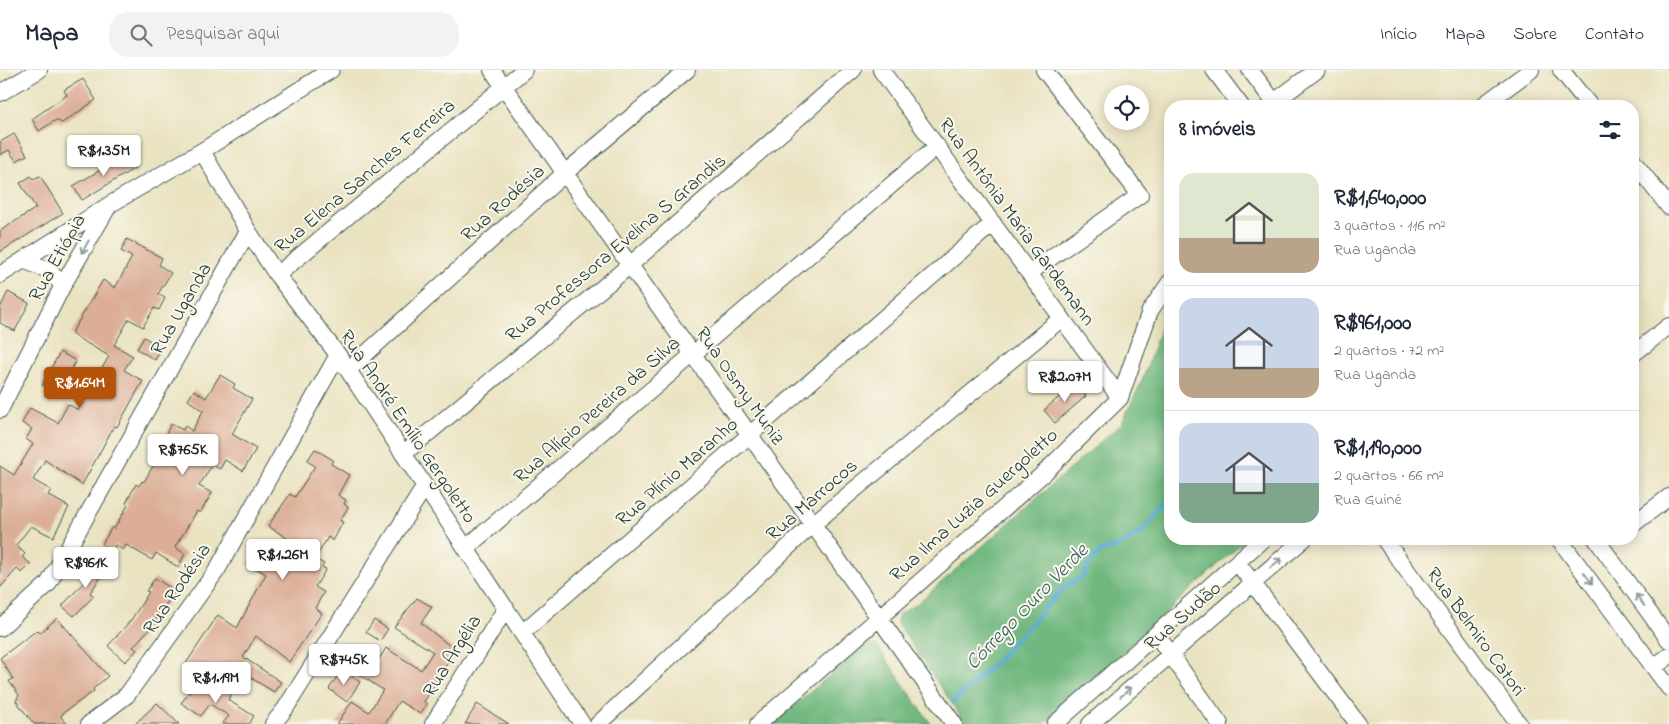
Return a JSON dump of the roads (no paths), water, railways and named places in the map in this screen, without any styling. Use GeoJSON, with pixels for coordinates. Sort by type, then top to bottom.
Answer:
{"type":"FeatureCollection","features":[{"type":"Feature","properties":{"kind":"street"},"geometry":{"type":"LineString","coordinates":[[0,93],[38,70]]}},
{"type":"Feature","properties":{"kind":"street"},"geometry":{"type":"LineString","coordinates":[[0,275],[109,205],[202,151],[330,70]]}},
{"type":"Feature","properties":{"kind":"street","name":"Rua Osmy Muniz"},"geometry":{"type":"LineString","coordinates":[[492,70],[954,724]]}},
{"type":"Feature","properties":{"kind":"street","name":"Rua Elena Sanches Ferreira"},"geometry":{"type":"LineString","coordinates":[[277,275],[524,70]]}},
{"type":"Feature","properties":{"kind":"street","name":"Rua Rodésia"},"geometry":{"type":"LineString","coordinates":[[348,370],[565,173],[687,70]]}},
{"type":"Feature","properties":{"kind":"street","name":"Rua Professora Evelina S Grandis"},"geometry":{"type":"LineString","coordinates":[[403,454],[630,264],[852,70]]}},
{"type":"Feature","properties":{"kind":"street","name":"Rua Antônia Maria Gardemann"},"geometry":{"type":"LineString","coordinates":[[881,70],[1120,398]]}},
{"type":"Feature","properties":{"kind":"street"},"geometry":{"type":"LineString","coordinates":[[1029,273],[1140,195],[1044,70]]}},
{"type":"Feature","properties":{"kind":"street"},"geometry":{"type":"LineString","coordinates":[[1214,70],[1236,100]]}},
{"type":"Feature","properties":{"kind":"street"},"geometry":{"type":"LineString","coordinates":[[1250,70],[1273,100]]}},
{"type":"Feature","properties":{"kind":"street"},"geometry":{"type":"LineString","coordinates":[[1281,100],[1317,70]]}},
{"type":"Feature","properties":{"kind":"street"},"geometry":{"type":"LineString","coordinates":[[1490,100],[1531,70]]}},
{"type":"Feature","properties":{"kind":"street"},"geometry":{"type":"LineString","coordinates":[[1561,70],[1585,100]]}},
{"type":"Feature","properties":{"kind":"street","name":"Rua Alípio Pereira da Silva"},"geometry":{"type":"LineString","coordinates":[[466,548],[937,146]]}},
{"type":"Feature","properties":{"kind":"street","name":"Rua André Emílio Gergoletto"},"geometry":{"type":"LineString","coordinates":[[202,151],[248,231],[277,275],[338,355],[582,724]]}},
{"type":"Feature","properties":{"kind":"street"},"geometry":{"type":"LineString","coordinates":[[1639,169],[1669,207]]}},
{"type":"Feature","properties":{"kind":"street","name":"Rua Etiópia"},"geometry":{"type":"LineString","coordinates":[[0,410],[63,285],[109,205]]}},
{"type":"Feature","properties":{"kind":"street","name":"Rua Plínio Maranho"},"geometry":{"type":"LineString","coordinates":[[522,633],[993,223]]}},
{"type":"Feature","properties":{"kind":"street","name":"Rua Uganda"},"geometry":{"type":"LineString","coordinates":[[0,628],[48,584],[248,231]]}},
{"type":"Feature","properties":{"kind":"street"},"geometry":{"type":"LineString","coordinates":[[23,260],[48,270],[63,285]]}},
{"type":"Feature","properties":{"kind":"street","name":"Rua Ilma Luzia Guergoletto"},"geometry":{"type":"LineString","coordinates":[[758,724],[878,616],[1043,474],[1120,398],[1150,311],[1164,291]]}},
{"type":"Feature","properties":{"kind":"street","name":"Rua Marrocos"},"geometry":{"type":"LineString","coordinates":[[598,724],[813,524],[1062,318]]}},
{"type":"Feature","properties":{"kind":"street"},"geometry":{"type":"LineString","coordinates":[[1639,350],[1669,326]]}},
{"type":"Feature","properties":{"kind":"street","name":"Rua Rodésia"},"geometry":{"type":"LineString","coordinates":[[89,724],[127,695],[217,570],[338,355]]}},
{"type":"Feature","properties":{"kind":"street"},"geometry":{"type":"LineString","coordinates":[[273,724],[285,708],[425,486]]}},
{"type":"Feature","properties":{"kind":"street"},"geometry":{"type":"LineString","coordinates":[[1639,521],[1669,497]]}},
{"type":"Feature","properties":{"kind":"street","name":"Rua Sudão"},"geometry":{"type":"LineString","coordinates":[[1055,724],[1256,545]]}},
{"type":"Feature","properties":{"kind":"street","name":"Rua Sudão"},"geometry":{"type":"LineString","coordinates":[[1092,723],[1170,653],[1297,545]]}},
{"type":"Feature","properties":{"kind":"street","name":"Rua Belmiro Catori"},"geometry":{"type":"LineString","coordinates":[[1388,545],[1519,724]]}},
{"type":"Feature","properties":{"kind":"street"},"geometry":{"type":"LineString","coordinates":[[1563,545],[1669,688]]}},
{"type":"Feature","properties":{"kind":"street"},"geometry":{"type":"LineString","coordinates":[[1607,545],[1669,640]]}},
{"type":"Feature","properties":{"kind":"street"},"geometry":{"type":"LineString","coordinates":[[1237,562],[1358,724]]}},
{"type":"Feature","properties":{"kind":"street","name":"Rua Argélia"},"geometry":{"type":"LineString","coordinates":[[433,724],[506,608]]}},
{"type":"Feature","properties":{"kind":"street"},"geometry":{"type":"LineString","coordinates":[[1156,634],[1220,724]]}},
{"type":"Feature","properties":{"kind":"street"},"geometry":{"type":"LineString","coordinates":[[1654,667],[1669,656]]}},
{"type":"Feature","properties":{"kind":"street"},"geometry":{"type":"LineString","coordinates":[[1078,702],[1092,723]]}},
{"type":"Feature","properties":{"kind":"waterway","name":"Córrego Ouro Verde"},"geometry":{"type":"LineString","coordinates":[[953,702],[999,659],[1062,589],[1083,576],[1088,565],[1101,551],[1119,546],[1143,531],[1164,507]]}}]}
